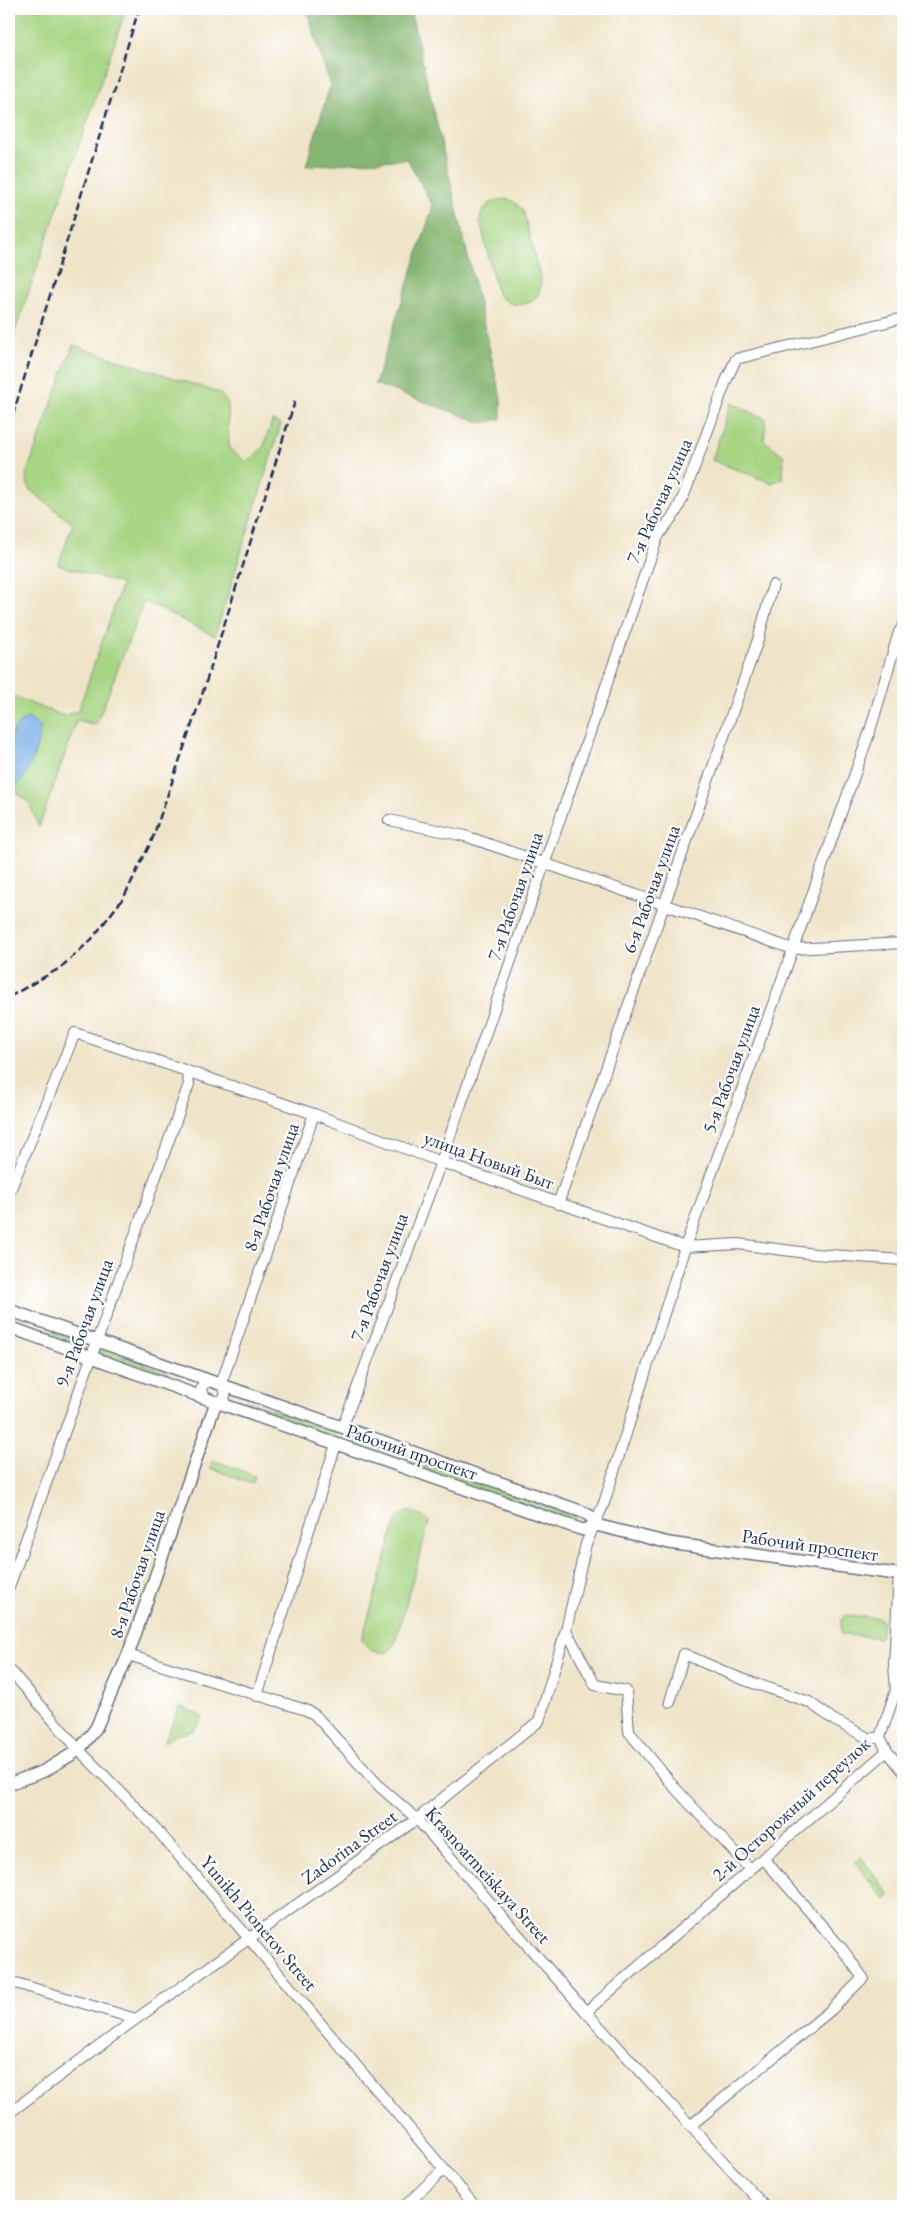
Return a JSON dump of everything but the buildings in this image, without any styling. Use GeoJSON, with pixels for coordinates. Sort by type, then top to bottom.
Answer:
{"type":"FeatureCollection","features":[{"type":"Feature","properties":{"kind":"street","name":"7-я Рабочая улица"},"geometry":{"type":"LineString","coordinates":[[342,1426],[441,1162],[658,536],[676,512],[684,495],[736,359],[903,318]]}},
{"type":"Feature","properties":{"kind":"street","name":"6-я Рабочая улица"},"geometry":{"type":"LineString","coordinates":[[558,1204],[758,640],[773,585]]}},
{"type":"Feature","properties":{"kind":"street","name":"5-я Рабочая улица"},"geometry":{"type":"LineString","coordinates":[[596,1525],[685,1247],[870,731],[899,632],[903,626]]}},
{"type":"Feature","properties":{"kind":"street"},"geometry":{"type":"LineString","coordinates":[[389,820],[465,836],[793,949],[903,943]]}},
{"type":"Feature","properties":{"kind":"street","name":"улица Новый Быт"},"geometry":{"type":"LineString","coordinates":[[9,1193],[75,1033],[314,1114],[558,1204],[685,1247],[738,1244],[815,1254],[903,1260]]}},
{"type":"Feature","properties":{"kind":"street","name":"9-я Рабочая улица"},"geometry":{"type":"LineString","coordinates":[[9,1587],[189,1084],[187,1071]]}},
{"type":"Feature","properties":{"kind":"street","name":"8-я Рабочая улица"},"geometry":{"type":"LineString","coordinates":[[216,1383],[314,1114]]}},
{"type":"Feature","properties":{"kind":"street","name":"Рабочий проспект"},"geometry":{"type":"LineString","coordinates":[[9,1310],[583,1512],[590,1516],[596,1525]]}},
{"type":"Feature","properties":{"kind":"street","name":"Рабочий проспект"},"geometry":{"type":"LineString","coordinates":[[9,1327],[211,1401],[580,1529],[584,1530],[596,1525],[669,1543],[901,1575]]}},
{"type":"Feature","properties":{"kind":"street"},"geometry":{"type":"LineString","coordinates":[[216,1383],[226,1392],[224,1399],[211,1401],[201,1390],[203,1384],[216,1383]]}},
{"type":"Feature","properties":{"kind":"street","name":"8-я Рабочая улица"},"geometry":{"type":"LineString","coordinates":[[79,1750],[96,1728],[128,1655],[211,1401]]}},
{"type":"Feature","properties":{"kind":"street"},"geometry":{"type":"LineString","coordinates":[[257,1696],[336,1444]]}},
{"type":"Feature","properties":{"kind":"street","name":"Zadorina Street"},"geometry":{"type":"LineString","coordinates":[[9,2113],[136,2019],[417,1819],[539,1721],[566,1630],[586,1544],[596,1525]]}},
{"type":"Feature","properties":{"kind":"street","name":"2-й Осторожный переулок"},"geometry":{"type":"LineString","coordinates":[[586,2012],[887,1751],[880,1737],[896,1690],[894,1665],[901,1575]]}},
{"type":"Feature","properties":{"kind":"street"},"geometry":{"type":"LineString","coordinates":[[566,1630],[595,1685],[626,1692],[629,1732],[676,1789],[750,1870]]}},
{"type":"Feature","properties":{"kind":"street"},"geometry":{"type":"LineString","coordinates":[[670,1702],[684,1654],[739,1678],[809,1702],[834,1720],[870,1739],[880,1737]]}},
{"type":"Feature","properties":{"kind":"street","name":"Krasnoarmeiskaya Street"},"geometry":{"type":"LineString","coordinates":[[128,1655],[306,1710],[315,1715],[380,1787],[417,1819],[586,2012],[764,2206]]}},
{"type":"Feature","properties":{"kind":"street","name":"Yunikh Pionerov Street"},"geometry":{"type":"LineString","coordinates":[[9,1669],[79,1750],[152,1824],[475,2206]]}},
{"type":"Feature","properties":{"kind":"street"},"geometry":{"type":"LineString","coordinates":[[9,1784],[44,1771],[79,1750]]}},
{"type":"Feature","properties":{"kind":"street"},"geometry":{"type":"LineString","coordinates":[[887,1751],[903,1771]]}},
{"type":"Feature","properties":{"kind":"street"},"geometry":{"type":"LineString","coordinates":[[690,2126],[831,2010],[863,1978],[843,1950],[763,1858]]}},
{"type":"Feature","properties":{"kind":"street"},"geometry":{"type":"LineString","coordinates":[[9,1981],[136,2019]]}},
{"type":"Feature","properties":{"kind":"street"},"geometry":{"type":"LineString","coordinates":[[405,2206],[444,2170]]}},
{"type":"Feature","properties":{"kind":"green space"},"geometry":{"type":"Polygon","coordinates":[[[9,9],[126,9],[9,349],[9,9]]]}},
{"type":"Feature","properties":{"kind":"green space"},"geometry":{"type":"Polygon","coordinates":[[[306,9],[410,9],[501,398],[501,419],[483,423],[375,384],[433,206],[407,159],[306,166],[330,85],[306,9]]]}},
{"type":"Feature","properties":{"kind":"green space"},"geometry":{"type":"Polygon","coordinates":[[[507,199],[513,201],[523,210],[541,282],[540,290],[536,297],[525,304],[510,303],[497,293],[480,221],[485,207],[492,202],[507,199]]]}},
{"type":"Feature","properties":{"kind":"green space"},"geometry":{"type":"Polygon","coordinates":[[[73,345],[220,393],[228,404],[229,448],[247,463],[264,446],[272,421],[281,424],[215,636],[144,601],[96,725],[77,720],[39,827],[29,803],[9,786],[9,695],[64,716],[78,711],[122,584],[58,565],[73,524],[29,489],[26,475],[73,345]]]}},
{"type":"Feature","properties":{"kind":"green space"},"geometry":{"type":"Polygon","coordinates":[[[731,403],[766,419],[764,440],[784,456],[783,478],[772,483],[712,460],[731,403]]]}},
{"type":"Feature","properties":{"kind":"green space"},"geometry":{"type":"Polygon","coordinates":[[[9,1316],[82,1342],[79,1349],[9,1323],[9,1316]]]}},
{"type":"Feature","properties":{"kind":"green space"},"geometry":{"type":"Polygon","coordinates":[[[99,1348],[169,1373],[167,1379],[97,1354],[99,1348]]]}},
{"type":"Feature","properties":{"kind":"green space"},"geometry":{"type":"Polygon","coordinates":[[[243,1400],[337,1432],[335,1437],[242,1405],[243,1400]]]}},
{"type":"Feature","properties":{"kind":"green space"},"geometry":{"type":"Polygon","coordinates":[[[352,1436],[576,1516],[574,1522],[349,1443],[352,1436]]]}},
{"type":"Feature","properties":{"kind":"green space"},"geometry":{"type":"Polygon","coordinates":[[[213,1460],[255,1476],[252,1484],[210,1468],[213,1460]]]}},
{"type":"Feature","properties":{"kind":"green space"},"geometry":{"type":"Polygon","coordinates":[[[407,1512],[419,1514],[429,1522],[394,1646],[386,1653],[378,1652],[366,1646],[362,1639],[397,1518],[407,1512]]]}},
{"type":"Feature","properties":{"kind":"green space"},"geometry":{"type":"Polygon","coordinates":[[[845,1615],[879,1618],[883,1622],[881,1636],[878,1638],[841,1634],[841,1619],[845,1615]]]}},
{"type":"Feature","properties":{"kind":"green space"},"geometry":{"type":"Polygon","coordinates":[[[180,1706],[203,1717],[193,1731],[175,1735],[164,1742],[180,1706]]]}},
{"type":"Feature","properties":{"kind":"green space"},"geometry":{"type":"Polygon","coordinates":[[[861,1857],[890,1895],[885,1899],[855,1863],[861,1857]]]}},
{"type":"Feature","properties":{"kind":"water"},"geometry":{"type":"Polygon","coordinates":[[[28,718],[41,728],[30,766],[17,786],[9,784],[11,737],[20,722],[28,718]]]}},
{"type":"Feature","properties":{"kind":"railway"},"geometry":{"type":"LineString","coordinates":[[9,427],[139,9]]}},
{"type":"Feature","properties":{"kind":"railway"},"geometry":{"type":"LineString","coordinates":[[9,997],[60,968],[91,940],[124,897],[152,840],[201,698],[296,398]]}}]}
